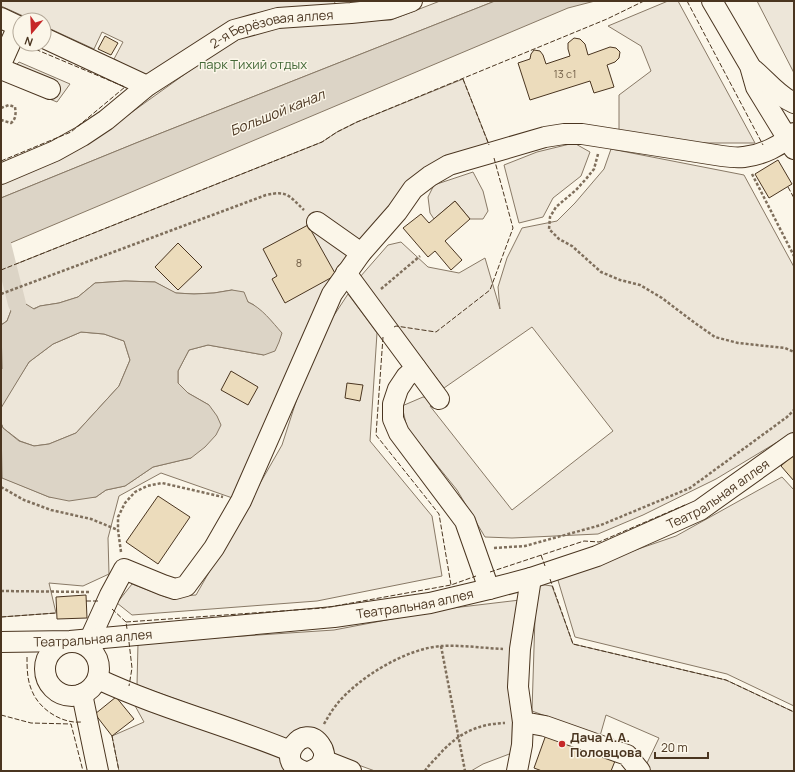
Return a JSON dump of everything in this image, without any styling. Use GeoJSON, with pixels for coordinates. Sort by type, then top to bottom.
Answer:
{"type":"FeatureCollection","features":[{"type":"Feature","properties":{"kind":"street","name":"2-я Берёзовая аллея"},"geometry":{"type":"LineString","coordinates":[[1,174],[55,151],[82,136],[106,120],[148,86],[234,30],[278,18],[348,7],[390,9],[412,1]]}},
{"type":"Feature","properties":{"kind":"street"},"geometry":{"type":"LineString","coordinates":[[90,639],[110,595],[124,569],[175,589],[186,586],[214,548],[241,502],[332,294],[361,253],[397,212],[413,189],[430,176],[449,166],[545,137],[564,134],[582,134],[722,156],[743,157],[766,151],[792,141],[756,87],[750,66],[712,1]]}},
{"type":"Feature","properties":{"kind":"street"},"geometry":{"type":"LineString","coordinates":[[1,64],[12,27]]}},
{"type":"Feature","properties":{"kind":"street"},"geometry":{"type":"LineString","coordinates":[[52,42],[148,86]]}},
{"type":"Feature","properties":{"kind":"street"},"geometry":{"type":"LineString","coordinates":[[750,66],[767,81],[778,94],[794,103]]}},
{"type":"Feature","properties":{"kind":"street"},"geometry":{"type":"LineString","coordinates":[[1,69],[50,89]]}},
{"type":"Feature","properties":{"kind":"street"},"geometry":{"type":"LineString","coordinates":[[317,222],[361,253]]}},
{"type":"Feature","properties":{"kind":"street"},"geometry":{"type":"LineString","coordinates":[[346,273],[439,399]]}},
{"type":"Feature","properties":{"kind":"street"},"geometry":{"type":"LineString","coordinates":[[416,368],[406,377],[398,390],[393,404],[393,419],[399,433],[465,521],[489,589]]}},
{"type":"Feature","properties":{"kind":"street","name":"Театральная аллея"},"geometry":{"type":"LineString","coordinates":[[1,642],[16,641],[45,647],[70,641],[334,617],[430,603],[489,589],[531,578],[597,556],[700,510],[794,443]]}},
{"type":"Feature","properties":{"kind":"street"},"geometry":{"type":"LineString","coordinates":[[517,771],[522,745],[523,722],[518,687],[520,649],[531,578]]}},
{"type":"Feature","properties":{"kind":"street"},"geometry":{"type":"LineString","coordinates":[[45,647],[46,677],[50,685],[64,695],[73,696],[82,694],[94,685],[98,679],[100,672],[99,663],[97,656],[92,649],[85,644],[70,641]]}},
{"type":"Feature","properties":{"kind":"street"},"geometry":{"type":"LineString","coordinates":[[98,679],[127,693],[262,739],[290,751]]}},
{"type":"Feature","properties":{"kind":"street"},"geometry":{"type":"LineString","coordinates":[[82,694],[98,771]]}},
{"type":"Feature","properties":{"kind":"street"},"geometry":{"type":"LineString","coordinates":[[523,722],[544,726],[627,755],[640,771]]}},
{"type":"Feature","properties":{"kind":"street"},"geometry":{"type":"LineString","coordinates":[[303,771],[291,762],[290,751],[297,741],[308,738],[314,739],[319,743],[324,754],[317,766],[351,771]]}},
{"type":"Feature","properties":{"kind":"path"},"geometry":{"type":"LineString","coordinates":[[1,107],[9,105],[15,107],[16,113],[14,120],[10,123],[1,120]]}},
{"type":"Feature","properties":{"kind":"path"},"geometry":{"type":"LineString","coordinates":[[600,137],[598,156],[594,169],[576,190],[556,207],[550,218],[549,229],[559,239],[572,246],[601,272],[620,280],[640,285],[662,298],[695,323],[716,336],[738,343],[762,344],[785,348],[794,352]]}},
{"type":"Feature","properties":{"kind":"path"},"geometry":{"type":"LineString","coordinates":[[743,157],[794,256]]}},
{"type":"Feature","properties":{"kind":"path"},"geometry":{"type":"LineString","coordinates":[[1,294],[266,195],[277,193],[288,195],[317,222]]}},
{"type":"Feature","properties":{"kind":"path"},"geometry":{"type":"LineString","coordinates":[[367,301],[420,256]]}},
{"type":"Feature","properties":{"kind":"path"},"geometry":{"type":"LineString","coordinates":[[476,550],[525,546],[594,527],[690,488],[787,417],[794,410]]}},
{"type":"Feature","properties":{"kind":"path"},"geometry":{"type":"LineString","coordinates":[[124,569],[118,530],[118,517],[125,503],[135,492],[147,486],[162,483],[241,502]]}},
{"type":"Feature","properties":{"kind":"path"},"geometry":{"type":"LineString","coordinates":[[1,487],[24,500],[51,510],[91,519],[118,530]]}},
{"type":"Feature","properties":{"kind":"path"},"geometry":{"type":"LineString","coordinates":[[1,590],[103,592],[110,595]]}},
{"type":"Feature","properties":{"kind":"path"},"geometry":{"type":"LineString","coordinates":[[441,646],[466,771]]}},
{"type":"Feature","properties":{"kind":"path"},"geometry":{"type":"LineString","coordinates":[[314,739],[338,703],[359,682],[385,665],[416,652],[441,646],[520,649]]}},
{"type":"Feature","properties":{"kind":"path"},"geometry":{"type":"LineString","coordinates":[[425,771],[444,749],[458,736],[490,723],[523,722]]}},
{"type":"Feature","properties":{"kind":"green space","name":"парк Тихий отдых"},"geometry":{"type":"Polygon","coordinates":[[[1,1],[334,1],[336,5],[310,6],[147,77],[114,59],[123,42],[102,32],[94,49],[52,30],[52,12],[14,12],[1,6],[1,1]]]}},
{"type":"Feature","properties":{"kind":"green space","name":"парк Тихий отдых"},"geometry":{"type":"Polygon","coordinates":[[[440,1],[495,1],[1,198],[1,183],[107,130],[238,36],[280,27],[334,20],[391,20],[440,1]]]}},
{"type":"Feature","properties":{"kind":"green space"},"geometry":{"type":"Polygon","coordinates":[[[668,1],[678,1],[755,143],[695,143],[619,132],[619,95],[651,71],[641,46],[608,26],[668,1]]]}},
{"type":"Feature","properties":{"kind":"green space"},"geometry":{"type":"Polygon","coordinates":[[[757,1],[794,1],[794,73],[757,1]]]}},
{"type":"Feature","properties":{"kind":"green space"},"geometry":{"type":"Polygon","coordinates":[[[463,79],[492,152],[449,165],[361,253],[241,501],[161,473],[119,496],[108,538],[109,574],[83,586],[49,583],[56,613],[1,617],[1,477],[49,497],[96,497],[106,490],[125,486],[153,467],[191,458],[209,405],[188,393],[178,383],[178,371],[189,350],[208,345],[264,355],[254,305],[232,290],[194,294],[175,293],[155,282],[125,281],[95,283],[78,297],[59,303],[40,306],[33,309],[12,308],[7,321],[1,325],[1,270],[322,142],[337,132],[357,122],[463,79]]]}},
{"type":"Feature","properties":{"kind":"green space"},"geometry":{"type":"Polygon","coordinates":[[[574,143],[590,152],[581,176],[553,198],[543,217],[519,223],[504,165],[537,152],[574,143]]]}},
{"type":"Feature","properties":{"kind":"green space"},"geometry":{"type":"Polygon","coordinates":[[[611,149],[744,175],[794,267],[794,432],[716,479],[643,515],[598,534],[512,538],[485,537],[457,490],[407,428],[402,406],[423,397],[439,399],[430,406],[512,510],[613,431],[532,327],[444,388],[360,277],[388,245],[401,242],[428,267],[459,273],[485,258],[500,309],[498,287],[507,258],[522,228],[557,221],[575,203],[604,169],[611,149]]]}},
{"type":"Feature","properties":{"kind":"green space"},"geometry":{"type":"Polygon","coordinates":[[[473,172],[483,191],[488,211],[483,219],[470,219],[455,201],[434,219],[430,213],[428,197],[434,185],[473,172]]]}},
{"type":"Feature","properties":{"kind":"green space"},"geometry":{"type":"Polygon","coordinates":[[[348,294],[377,333],[370,441],[432,516],[442,576],[317,601],[132,615],[117,603],[132,584],[166,597],[196,595],[282,445],[303,380],[329,323],[348,294]]]}},
{"type":"Feature","properties":{"kind":"green space"},"geometry":{"type":"Polygon","coordinates":[[[81,332],[104,334],[124,341],[130,360],[119,386],[76,433],[49,444],[34,446],[20,441],[3,428],[1,423],[1,408],[3,403],[29,362],[53,344],[81,332]]]}},
{"type":"Feature","properties":{"kind":"green space"},"geometry":{"type":"Polygon","coordinates":[[[782,477],[794,490],[794,706],[727,674],[575,637],[557,577],[676,536],[782,477]]]}},
{"type":"Feature","properties":{"kind":"green space"},"geometry":{"type":"Polygon","coordinates":[[[536,585],[552,586],[573,644],[726,680],[794,712],[794,771],[650,771],[647,763],[659,738],[606,715],[600,736],[532,711],[536,585]]]}},
{"type":"Feature","properties":{"kind":"green space"},"geometry":{"type":"Polygon","coordinates":[[[520,600],[513,671],[512,753],[483,764],[471,771],[375,771],[137,685],[138,643],[334,630],[444,609],[520,600]]]}},
{"type":"Feature","properties":{"kind":"green space"},"geometry":{"type":"Polygon","coordinates":[[[134,704],[283,757],[291,771],[119,771],[112,736],[144,722],[134,704]]]}},
{"type":"Feature","properties":{"kind":"shaded area"},"geometry":{"type":"Polygon","coordinates":[[[19,62],[70,84],[57,102],[2,80],[19,62]]]}},
{"type":"Feature","properties":{"kind":"water","name":"Большой канал"},"geometry":{"type":"Polygon","coordinates":[[[495,1],[595,1],[568,8],[1,247],[1,198],[495,1]]]}},
{"type":"Feature","properties":{"kind":"water"},"geometry":{"type":"Polygon","coordinates":[[[125,281],[155,282],[176,293],[214,293],[232,290],[244,292],[248,302],[271,320],[282,333],[279,342],[275,351],[264,355],[208,345],[189,350],[178,371],[178,383],[188,393],[209,405],[217,416],[221,425],[216,435],[205,447],[191,458],[153,467],[125,486],[106,490],[96,497],[69,501],[49,497],[2,478],[1,423],[3,428],[19,441],[34,446],[49,444],[76,433],[119,386],[130,360],[124,341],[104,334],[81,332],[53,344],[29,362],[1,408],[1,325],[7,321],[12,308],[21,301],[34,309],[40,306],[59,303],[78,297],[95,283],[125,281]]]}},
{"type":"Feature","properties":{"kind":"building"},"geometry":{"type":"Polygon","coordinates":[[[105,36],[118,43],[111,55],[98,49],[105,36]]]}},
{"type":"Feature","properties":{"kind":"building"},"geometry":{"type":"Polygon","coordinates":[[[574,38],[580,39],[585,44],[588,55],[610,47],[616,48],[620,52],[619,58],[615,62],[607,65],[614,87],[594,93],[590,81],[530,100],[518,63],[530,59],[534,50],[540,51],[546,64],[570,56],[568,43],[574,38]]]}},
{"type":"Feature","properties":{"kind":"building"},"geometry":{"type":"Polygon","coordinates":[[[778,160],[792,184],[769,198],[755,174],[778,160]]]}},
{"type":"Feature","properties":{"kind":"building"},"geometry":{"type":"Polygon","coordinates":[[[455,201],[470,219],[445,241],[462,260],[451,270],[435,251],[428,257],[403,228],[421,214],[429,223],[455,201]]]}},
{"type":"Feature","properties":{"kind":"building"},"geometry":{"type":"Polygon","coordinates":[[[308,225],[336,275],[285,303],[272,279],[277,276],[263,249],[308,225]]]}},
{"type":"Feature","properties":{"kind":"building"},"geometry":{"type":"Polygon","coordinates":[[[178,243],[202,267],[178,290],[155,267],[178,243]]]}},
{"type":"Feature","properties":{"kind":"building"},"geometry":{"type":"Polygon","coordinates":[[[231,371],[258,387],[248,405],[221,390],[231,371]]]}},
{"type":"Feature","properties":{"kind":"building"},"geometry":{"type":"Polygon","coordinates":[[[347,383],[363,385],[360,401],[345,398],[347,383]]]}},
{"type":"Feature","properties":{"kind":"building"},"geometry":{"type":"Polygon","coordinates":[[[794,454],[794,481],[781,466],[794,454]]]}},
{"type":"Feature","properties":{"kind":"building"},"geometry":{"type":"Polygon","coordinates":[[[158,496],[190,517],[158,564],[126,542],[158,496]]]}},
{"type":"Feature","properties":{"kind":"building"},"geometry":{"type":"Polygon","coordinates":[[[86,595],[87,618],[57,619],[56,597],[86,595]]]}},
{"type":"Feature","properties":{"kind":"building"},"geometry":{"type":"Polygon","coordinates":[[[116,697],[134,719],[112,736],[95,714],[116,697]]]}},
{"type":"Feature","properties":{"kind":"building","name":"Дача А.А. Половцова"},"geometry":{"type":"Polygon","coordinates":[[[547,732],[617,756],[611,771],[542,771],[534,768],[547,732]]]}},
{"type":"Feature","properties":{"kind":"waterway"},"geometry":{"type":"LineString","coordinates":[[1,240],[17,304]]}},
{"type":"Feature","properties":{"kind":"fence"},"geometry":{"type":"LineString","coordinates":[[1,270],[322,142],[337,132],[357,122],[607,19],[644,1]]}},
{"type":"Feature","properties":{"kind":"fence"},"geometry":{"type":"LineString","coordinates":[[687,1],[763,145]]}},
{"type":"Feature","properties":{"kind":"fence"},"geometry":{"type":"LineString","coordinates":[[1,161],[71,132],[125,87],[42,52]]}},
{"type":"Feature","properties":{"kind":"fence"},"geometry":{"type":"LineString","coordinates":[[463,79],[489,145]]}},
{"type":"Feature","properties":{"kind":"fence"},"geometry":{"type":"LineString","coordinates":[[394,327],[396,326],[436,332],[490,290],[513,228],[494,158]]}},
{"type":"Feature","properties":{"kind":"fence"},"geometry":{"type":"LineString","coordinates":[[788,187],[794,198]]}},
{"type":"Feature","properties":{"kind":"fence"},"geometry":{"type":"LineString","coordinates":[[383,337],[376,435],[439,514],[451,585]]}},
{"type":"Feature","properties":{"kind":"fence"},"geometry":{"type":"LineString","coordinates":[[490,572],[584,541],[599,542],[685,505]]}},
{"type":"Feature","properties":{"kind":"fence"},"geometry":{"type":"LineString","coordinates":[[541,555],[545,566]]}},
{"type":"Feature","properties":{"kind":"fence"},"geometry":{"type":"LineString","coordinates":[[126,622],[324,608],[451,585],[476,576]]}},
{"type":"Feature","properties":{"kind":"fence"},"geometry":{"type":"LineString","coordinates":[[550,579],[573,644],[726,680],[794,712]]}},
{"type":"Feature","properties":{"kind":"fence"},"geometry":{"type":"LineString","coordinates":[[86,601],[98,601]]}},
{"type":"Feature","properties":{"kind":"fence"},"geometry":{"type":"LineString","coordinates":[[112,609],[126,622],[127,629]]}},
{"type":"Feature","properties":{"kind":"fence"},"geometry":{"type":"LineString","coordinates":[[1,617],[56,613]]}},
{"type":"Feature","properties":{"kind":"fence"},"geometry":{"type":"LineString","coordinates":[[129,642],[132,668],[129,686]]}},
{"type":"Feature","properties":{"kind":"fence"},"geometry":{"type":"LineString","coordinates":[[27,657],[29,683],[35,698],[40,704],[59,718],[66,721],[81,722]]}},
{"type":"Feature","properties":{"kind":"fence"},"geometry":{"type":"LineString","coordinates":[[1,715],[31,723],[71,724],[83,771]]}},
{"type":"Feature","properties":{"kind":"fence"},"geometry":{"type":"LineString","coordinates":[[112,736],[119,771]]}},
{"type":"Feature","properties":{"kind":"place","name":"Дача А.А. Половцова"},"geometry":{"type":"Point","coordinates":[562,744]}}]}
